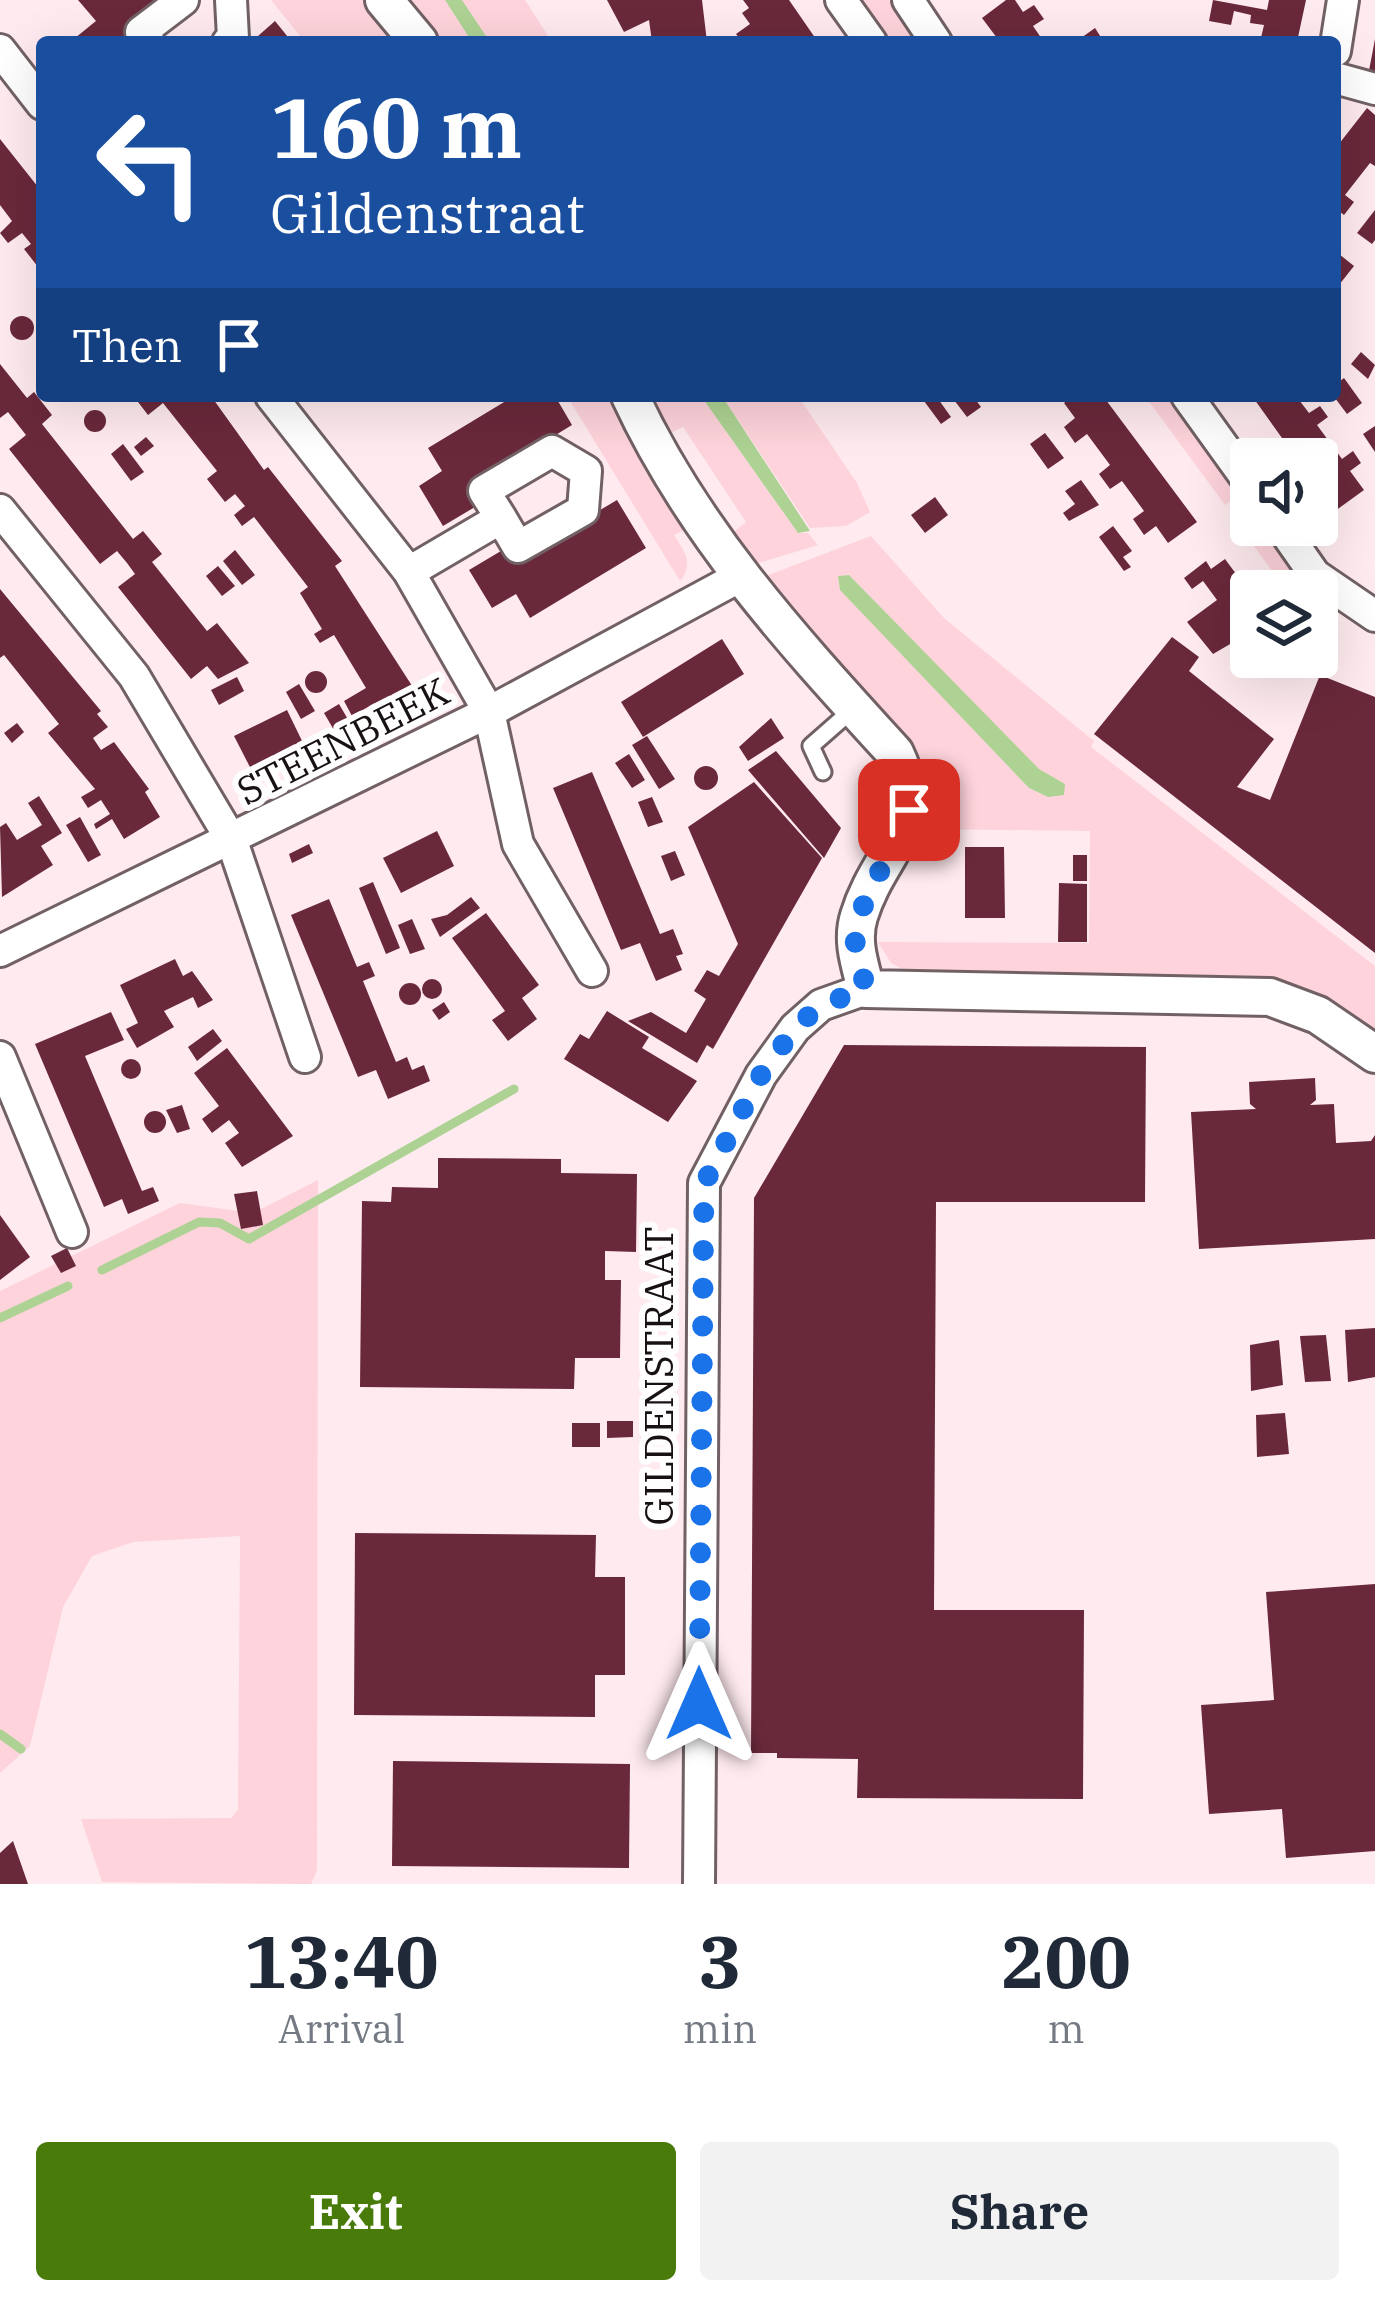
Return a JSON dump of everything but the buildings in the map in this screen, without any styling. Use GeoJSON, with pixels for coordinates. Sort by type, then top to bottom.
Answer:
{"type":"FeatureCollection","features":[{"type":"Feature","properties":{"kind":"street"},"geometry":{"type":"LineString","coordinates":[[144,36],[141,32],[183,0]]}},
{"type":"Feature","properties":{"kind":"street"},"geometry":{"type":"LineString","coordinates":[[231,0],[233,36]]}},
{"type":"Feature","properties":{"kind":"street"},"geometry":{"type":"LineString","coordinates":[[384,0],[414,36]]}},
{"type":"Feature","properties":{"kind":"street"},"geometry":{"type":"LineString","coordinates":[[842,0],[867,36]]}},
{"type":"Feature","properties":{"kind":"street"},"geometry":{"type":"LineString","coordinates":[[908,0],[933,36]]}},
{"type":"Feature","properties":{"kind":"street"},"geometry":{"type":"LineString","coordinates":[[1337,36],[1343,0]]}},
{"type":"Feature","properties":{"kind":"street"},"geometry":{"type":"LineString","coordinates":[[0,50],[36,96]]}},
{"type":"Feature","properties":{"kind":"street"},"geometry":{"type":"LineString","coordinates":[[1341,80],[1375,89]]}},
{"type":"Feature","properties":{"kind":"street"},"geometry":{"type":"LineString","coordinates":[[276,402],[409,572],[489,712]]}},
{"type":"Feature","properties":{"kind":"street"},"geometry":{"type":"LineString","coordinates":[[633,402],[675,483],[740,577],[895,753],[908,780],[909,810],[859,915],[855,944],[866,989],[1270,997],[1318,1015],[1375,1054]]}},
{"type":"Feature","properties":{"kind":"street"},"geometry":{"type":"LineString","coordinates":[[1190,402],[1230,456]]}},
{"type":"Feature","properties":{"kind":"street"},"geometry":{"type":"LineString","coordinates":[[0,510],[134,676],[232,841]]}},
{"type":"Feature","properties":{"kind":"street"},"geometry":{"type":"LineString","coordinates":[[409,572],[501,518]]}},
{"type":"Feature","properties":{"kind":"street"},"geometry":{"type":"LineString","coordinates":[[1295,546],[1315,574],[1375,616]]}},
{"type":"Feature","properties":{"kind":"street","name":"STEENBEEK"},"geometry":{"type":"LineString","coordinates":[[0,951],[489,712],[740,577]]}},
{"type":"Feature","properties":{"kind":"street","name":"STEENBEEK"},"geometry":{"type":"LineString","coordinates":[[489,712],[518,844],[592,971]]}},
{"type":"Feature","properties":{"kind":"street","name":"STEENBEEK"},"geometry":{"type":"LineString","coordinates":[[232,841],[305,1057]]}},
{"type":"Feature","properties":{"kind":"street","name":"GILDENSTRAAT"},"geometry":{"type":"LineString","coordinates":[[699,1884],[704,1184],[761,1075],[795,1028],[821,1005],[866,989]]}},
{"type":"Feature","properties":{"kind":"street"},"geometry":{"type":"LineString","coordinates":[[0,1057],[71,1232]]}},
{"type":"Feature","properties":{"kind":"lane"},"geometry":{"type":"LineString","coordinates":[[823,772],[811,746],[855,709]]}},
{"type":"Feature","properties":{"kind":"shaded area"},"geometry":{"type":"Polygon","coordinates":[[[271,0],[365,0],[394,36],[300,36],[271,0]]]}},
{"type":"Feature","properties":{"kind":"shaded area"},"geometry":{"type":"Polygon","coordinates":[[[406,0],[445,0],[468,36],[434,36],[406,0]]]}},
{"type":"Feature","properties":{"kind":"shaded area"},"geometry":{"type":"Polygon","coordinates":[[[445,0],[462,0],[486,36],[468,36],[445,0]]]}},
{"type":"Feature","properties":{"kind":"shaded area"},"geometry":{"type":"Polygon","coordinates":[[[462,0],[525,0],[548,36],[486,36],[462,0]]]}},
{"type":"Feature","properties":{"kind":"shaded area"},"geometry":{"type":"Polygon","coordinates":[[[850,0],[889,0],[915,36],[875,36],[850,0]]]}},
{"type":"Feature","properties":{"kind":"shaded area"},"geometry":{"type":"Polygon","coordinates":[[[571,402],[614,402],[684,530],[674,535],[687,563],[680,581],[571,402]]]}},
{"type":"Feature","properties":{"kind":"shaded area"},"geometry":{"type":"Polygon","coordinates":[[[651,402],[705,402],[798,533],[808,533],[818,545],[752,565],[729,536],[746,522],[683,427],[667,435],[651,402]]]}},
{"type":"Feature","properties":{"kind":"shaded area"},"geometry":{"type":"Polygon","coordinates":[[[705,402],[726,402],[810,531],[798,533],[705,402]]]}},
{"type":"Feature","properties":{"kind":"shaded area"},"geometry":{"type":"Polygon","coordinates":[[[726,402],[802,402],[857,483],[870,512],[846,526],[810,528],[726,402]]]}},
{"type":"Feature","properties":{"kind":"shaded area"},"geometry":{"type":"Polygon","coordinates":[[[1149,402],[1175,402],[1230,478],[1230,501],[1225,505],[1149,402]]]}},
{"type":"Feature","properties":{"kind":"shaded area"},"geometry":{"type":"Polygon","coordinates":[[[871,536],[944,618],[1094,741],[1091,747],[1375,966],[1375,1034],[1266,982],[916,976],[891,963],[878,942],[1089,943],[1090,831],[922,829],[919,769],[761,578],[871,536]],[[849,575],[838,576],[840,589],[1029,788],[1041,794],[1065,784],[1039,770],[849,575]]]}},
{"type":"Feature","properties":{"kind":"shaded area"},"geometry":{"type":"Polygon","coordinates":[[[1254,546],[1280,546],[1297,570],[1271,570],[1254,546]]]}},
{"type":"Feature","properties":{"kind":"shaded area"},"geometry":{"type":"Polygon","coordinates":[[[849,575],[1039,769],[1065,784],[1064,795],[1048,797],[1029,788],[840,590],[838,576],[849,575]]]}},
{"type":"Feature","properties":{"kind":"shaded area"},"geometry":{"type":"Polygon","coordinates":[[[318,1180],[317,1871],[311,1884],[102,1882],[81,1819],[231,1818],[238,1810],[240,1536],[133,1542],[92,1556],[63,1607],[30,1746],[0,1773],[0,1291],[180,1203],[253,1213],[318,1180]]]}},
{"type":"Feature","properties":{"kind":"waterway"},"geometry":{"type":"LineString","coordinates":[[102,1270],[199,1222],[220,1223],[249,1239],[514,1089]]}},
{"type":"Feature","properties":{"kind":"waterway"},"geometry":{"type":"LineString","coordinates":[[0,1318],[68,1286]]}},
{"type":"Feature","properties":{"kind":"waterway"},"geometry":{"type":"LineString","coordinates":[[0,1734],[21,1749]]}},
{"type":"Feature","properties":{"kind":"route"},"geometry":{"type":"LineString","coordinates":[[699,1704],[704,1184],[761,1075],[795,1028],[821,1005],[866,989],[855,944],[859,915],[894,852],[909,810]]}}]}
